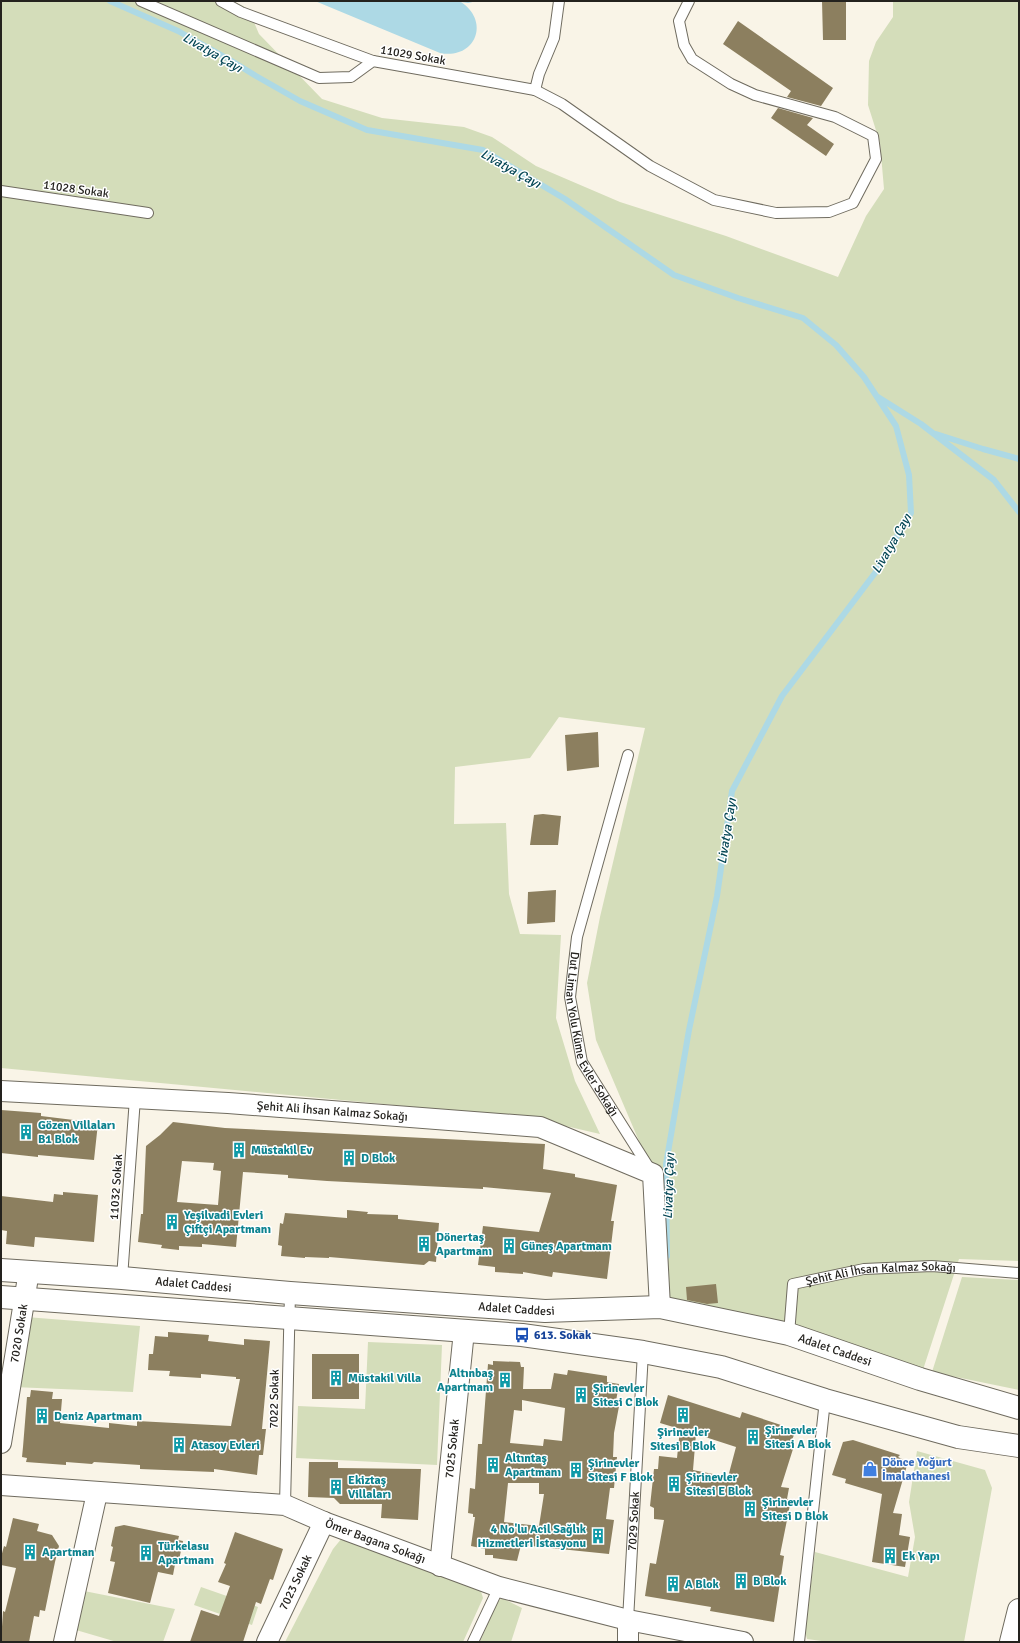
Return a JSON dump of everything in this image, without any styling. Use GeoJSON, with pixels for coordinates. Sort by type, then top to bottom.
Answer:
{"type":"FeatureCollection","features":[{"type":"Feature","properties":{"kind":"street","name":"Şehit Ali İhsan Kalmaz Sokağı"},"geometry":{"type":"LineString","coordinates":[[1,1091],[228,1103],[540,1127],[653,1174]]}},
{"type":"Feature","properties":{"kind":"street","name":"Dut Liman Yolu Küme Evler Sokağı"},"geometry":{"type":"LineString","coordinates":[[653,1174],[660,1307]]}},
{"type":"Feature","properties":{"kind":"street","name":"Adalet Caddesi"},"geometry":{"type":"LineString","coordinates":[[1,1270],[122,1278],[290,1294],[545,1311],[660,1307],[789,1334],[920,1379],[1019,1408]]}},
{"type":"Feature","properties":{"kind":"street","name":"7020 Sokak"},"geometry":{"type":"LineString","coordinates":[[1,1443],[29,1272]]}},
{"type":"Feature","properties":{"kind":"street","name":"Adalet Caddesi"},"geometry":{"type":"LineString","coordinates":[[1,1297],[289,1317],[464,1332],[522,1335],[643,1352],[721,1368],[825,1400],[958,1436],[1019,1446]]}},
{"type":"Feature","properties":{"kind":"street","name":"7025 Sokak"},"geometry":{"type":"LineString","coordinates":[[440,1566],[464,1332]]}},
{"type":"Feature","properties":{"kind":"street","name":"Ömer Bagana Sokağı"},"geometry":{"type":"LineString","coordinates":[[1,1486],[285,1505],[324,1522],[499,1587],[628,1620],[743,1642]]}},
{"type":"Feature","properties":{"kind":"street"},"geometry":{"type":"LineString","coordinates":[[64,1642],[97,1493]]}},
{"type":"Feature","properties":{"kind":"street","name":"7023 Sokak"},"geometry":{"type":"LineString","coordinates":[[267,1642],[324,1522]]}},
{"type":"Feature","properties":{"kind":"street"},"geometry":{"type":"LineString","coordinates":[[1011,1642],[1019,1610]]}},
{"type":"Feature","properties":{"kind":"street","name":"7029 Sokak"},"geometry":{"type":"LineString","coordinates":[[628,1620],[628,1642]]}},
{"type":"Feature","properties":{"kind":"lane","name":"11029 Sokak"},"geometry":{"type":"LineString","coordinates":[[141,1],[319,78],[351,77],[373,61],[535,90],[562,104],[650,166],[714,200],[776,213],[829,212],[853,203],[876,159],[872,136],[835,117],[755,95],[731,84],[692,59],[684,45],[679,21],[689,1]]}},
{"type":"Feature","properties":{"kind":"lane"},"geometry":{"type":"LineString","coordinates":[[221,1],[241,12],[373,61]]}},
{"type":"Feature","properties":{"kind":"lane"},"geometry":{"type":"LineString","coordinates":[[535,90],[554,38],[559,1]]}},
{"type":"Feature","properties":{"kind":"lane","name":"11028 Sokak"},"geometry":{"type":"LineString","coordinates":[[1,191],[148,213]]}},
{"type":"Feature","properties":{"kind":"lane","name":"Dut Liman Yolu Küme Evler Sokağı"},"geometry":{"type":"LineString","coordinates":[[628,755],[577,937],[570,997],[582,1062],[653,1174]]}},
{"type":"Feature","properties":{"kind":"lane","name":"11032 Sokak"},"geometry":{"type":"LineString","coordinates":[[122,1278],[135,1098]]}},
{"type":"Feature","properties":{"kind":"lane","name":"Şehit Ali İhsan Kalmaz Sokağı"},"geometry":{"type":"LineString","coordinates":[[789,1334],[793,1284],[864,1269],[879,1268],[932,1266],[1019,1273]]}},
{"type":"Feature","properties":{"kind":"lane","name":"7022 Sokak"},"geometry":{"type":"LineString","coordinates":[[285,1505],[290,1294]]}},
{"type":"Feature","properties":{"kind":"lane","name":"7029 Sokak"},"geometry":{"type":"LineString","coordinates":[[628,1620],[643,1352]]}},
{"type":"Feature","properties":{"kind":"lane"},"geometry":{"type":"LineString","coordinates":[[799,1642],[825,1400]]}},
{"type":"Feature","properties":{"kind":"lane"},"geometry":{"type":"LineString","coordinates":[[473,1642],[499,1587]]}},
{"type":"Feature","properties":{"kind":"green space"},"geometry":{"type":"Polygon","coordinates":[[[1,1],[233,1],[245,7],[251,15],[259,34],[322,99],[382,118],[464,127],[492,137],[536,166],[620,202],[726,236],[838,277],[866,216],[884,189],[880,143],[868,105],[869,61],[876,42],[893,17],[893,1],[1019,1],[1019,1261],[959,1259],[920,1379],[660,1307],[653,1174],[596,1040],[587,983],[600,917],[645,728],[559,717],[530,758],[455,767],[454,824],[506,823],[509,894],[520,934],[561,935],[556,1018],[575,1081],[600,1134],[531,1118],[1,1068],[1,1]]]}},
{"type":"Feature","properties":{"kind":"green space"},"geometry":{"type":"Polygon","coordinates":[[[962,1277],[1019,1280],[1019,1390],[932,1372],[962,1277]]]}},
{"type":"Feature","properties":{"kind":"green space"},"geometry":{"type":"Polygon","coordinates":[[[26,1317],[140,1326],[133,1392],[13,1387],[26,1317]]]}},
{"type":"Feature","properties":{"kind":"green space"},"geometry":{"type":"Polygon","coordinates":[[[368,1342],[442,1345],[437,1465],[296,1458],[298,1406],[365,1409],[368,1342]]]}},
{"type":"Feature","properties":{"kind":"green space"},"geometry":{"type":"Polygon","coordinates":[[[917,1451],[985,1470],[992,1488],[964,1642],[829,1642],[807,1639],[805,1631],[815,1552],[908,1577],[915,1537],[909,1502],[917,1451]]]}},
{"type":"Feature","properties":{"kind":"green space"},"geometry":{"type":"Polygon","coordinates":[[[342,1538],[480,1588],[483,1598],[463,1642],[285,1642],[333,1549],[342,1538]]]}},
{"type":"Feature","properties":{"kind":"green space"},"geometry":{"type":"Polygon","coordinates":[[[201,1587],[258,1607],[252,1625],[194,1605],[201,1587]]]}},
{"type":"Feature","properties":{"kind":"green space"},"geometry":{"type":"Polygon","coordinates":[[[84,1591],[175,1609],[163,1642],[117,1642],[76,1630],[84,1591]]]}},
{"type":"Feature","properties":{"kind":"green space"},"geometry":{"type":"Polygon","coordinates":[[[502,1598],[522,1608],[511,1642],[480,1642],[497,1602],[502,1598]]]}},
{"type":"Feature","properties":{"kind":"water"},"geometry":{"type":"Polygon","coordinates":[[[315,1],[477,1],[468,3],[461,2],[470,10],[475,19],[477,29],[475,38],[470,45],[462,51],[452,54],[440,53],[315,1]]]}},
{"type":"Feature","properties":{"kind":"building"},"geometry":{"type":"Polygon","coordinates":[[[822,1],[846,1],[846,40],[823,40],[822,1]]]}},
{"type":"Feature","properties":{"kind":"building"},"geometry":{"type":"Polygon","coordinates":[[[738,21],[833,88],[821,106],[787,97],[791,91],[723,44],[738,21]]]}},
{"type":"Feature","properties":{"kind":"building"},"geometry":{"type":"Polygon","coordinates":[[[778,108],[813,118],[807,125],[834,144],[826,156],[771,118],[778,108]]]}},
{"type":"Feature","properties":{"kind":"building"},"geometry":{"type":"Polygon","coordinates":[[[598,732],[599,767],[567,771],[565,735],[598,732]]]}},
{"type":"Feature","properties":{"kind":"building"},"geometry":{"type":"Polygon","coordinates":[[[543,814],[561,816],[558,845],[530,845],[534,815],[543,814]]]}},
{"type":"Feature","properties":{"kind":"building"},"geometry":{"type":"Polygon","coordinates":[[[556,890],[555,922],[527,924],[528,892],[556,890]]]}},
{"type":"Feature","properties":{"kind":"building"},"geometry":{"type":"Polygon","coordinates":[[[1,1110],[41,1113],[41,1116],[98,1123],[94,1160],[38,1155],[38,1157],[1,1153],[1,1110]]]}},
{"type":"Feature","properties":{"kind":"building"},"geometry":{"type":"Polygon","coordinates":[[[173,1122],[225,1128],[545,1144],[543,1169],[575,1174],[575,1177],[617,1185],[611,1221],[614,1221],[607,1279],[553,1272],[552,1277],[523,1272],[523,1274],[495,1272],[495,1267],[478,1265],[483,1226],[539,1232],[551,1193],[483,1187],[483,1189],[327,1181],[288,1178],[288,1175],[243,1172],[236,1247],[202,1244],[202,1247],[179,1246],[179,1250],[161,1248],[162,1245],[138,1242],[141,1214],[143,1214],[146,1146],[173,1122]],[[182,1161],[177,1202],[218,1205],[221,1171],[213,1170],[214,1163],[182,1161]]]}},
{"type":"Feature","properties":{"kind":"building"},"geometry":{"type":"Polygon","coordinates":[[[63,1192],[98,1195],[94,1242],[35,1237],[34,1247],[6,1244],[7,1231],[1,1230],[1,1196],[53,1202],[54,1194],[63,1195],[63,1192]]]}},
{"type":"Feature","properties":{"kind":"building"},"geometry":{"type":"Polygon","coordinates":[[[347,1210],[368,1212],[367,1214],[398,1215],[398,1219],[439,1223],[436,1262],[429,1261],[424,1265],[329,1257],[305,1258],[281,1256],[282,1246],[278,1245],[280,1223],[283,1224],[285,1213],[347,1218],[347,1210]]]}},
{"type":"Feature","properties":{"kind":"building"},"geometry":{"type":"Polygon","coordinates":[[[716,1284],[718,1303],[707,1304],[687,1300],[686,1287],[716,1284]]]}},
{"type":"Feature","properties":{"kind":"building"},"geometry":{"type":"Polygon","coordinates":[[[168,1332],[209,1335],[208,1341],[244,1345],[244,1339],[270,1341],[262,1429],[266,1429],[263,1455],[259,1455],[257,1475],[214,1469],[214,1472],[140,1469],[140,1465],[94,1462],[92,1464],[66,1462],[66,1465],[26,1462],[27,1458],[22,1457],[27,1397],[30,1397],[31,1390],[53,1392],[52,1399],[62,1399],[60,1423],[109,1428],[109,1423],[137,1426],[137,1421],[231,1426],[240,1379],[236,1379],[236,1377],[201,1374],[201,1378],[169,1376],[170,1371],[148,1370],[149,1354],[153,1354],[155,1336],[168,1337],[168,1332]]]}},
{"type":"Feature","properties":{"kind":"building","name":"Müstakil Villa"},"geometry":{"type":"Polygon","coordinates":[[[312,1354],[359,1354],[359,1399],[312,1399],[312,1354]]]}},
{"type":"Feature","properties":{"kind":"building"},"geometry":{"type":"Polygon","coordinates":[[[493,1361],[520,1362],[521,1367],[524,1367],[523,1389],[551,1389],[554,1373],[567,1375],[568,1370],[607,1376],[607,1382],[619,1384],[616,1401],[620,1401],[614,1433],[613,1457],[617,1457],[614,1488],[610,1488],[606,1519],[614,1520],[609,1554],[521,1545],[517,1561],[493,1558],[493,1555],[485,1555],[485,1549],[471,1546],[475,1517],[473,1517],[473,1514],[468,1513],[470,1488],[475,1489],[478,1444],[482,1444],[488,1364],[493,1365],[493,1361]],[[522,1400],[522,1411],[514,1410],[510,1443],[543,1446],[544,1439],[562,1441],[565,1408],[522,1400]],[[508,1483],[504,1522],[539,1526],[544,1494],[539,1494],[539,1483],[508,1483]]]}},
{"type":"Feature","properties":{"kind":"building"},"geometry":{"type":"Polygon","coordinates":[[[668,1395],[740,1418],[742,1412],[781,1425],[779,1430],[794,1435],[789,1447],[793,1449],[781,1487],[789,1488],[787,1499],[791,1500],[780,1555],[784,1556],[774,1622],[710,1611],[711,1607],[645,1596],[650,1563],[656,1564],[664,1520],[654,1519],[654,1508],[650,1506],[654,1469],[658,1469],[659,1456],[677,1458],[680,1429],[660,1423],[668,1395]],[[696,1434],[693,1470],[728,1477],[736,1447],[696,1434]]]}},
{"type":"Feature","properties":{"kind":"building"},"geometry":{"type":"Polygon","coordinates":[[[853,1440],[900,1455],[898,1457],[908,1462],[893,1513],[902,1514],[899,1535],[910,1537],[905,1567],[872,1562],[882,1494],[845,1483],[846,1479],[832,1475],[843,1442],[853,1440]]]}},
{"type":"Feature","properties":{"kind":"building"},"geometry":{"type":"Polygon","coordinates":[[[309,1462],[338,1462],[338,1468],[421,1469],[418,1520],[381,1518],[382,1504],[340,1504],[334,1498],[308,1497],[309,1462]]]}},
{"type":"Feature","properties":{"kind":"building"},"geometry":{"type":"Polygon","coordinates":[[[13,1518],[39,1524],[37,1531],[52,1535],[59,1546],[45,1611],[40,1610],[39,1617],[34,1616],[29,1642],[1,1642],[3,1611],[5,1612],[16,1568],[1,1565],[1,1557],[4,1546],[6,1547],[13,1518]]]}},
{"type":"Feature","properties":{"kind":"building","name":"Türkelasu Apartmanı"},"geometry":{"type":"Polygon","coordinates":[[[124,1525],[179,1536],[178,1540],[183,1541],[179,1560],[176,1559],[173,1575],[158,1572],[150,1603],[108,1593],[115,1562],[110,1561],[115,1527],[124,1525]]]}},
{"type":"Feature","properties":{"kind":"building"},"geometry":{"type":"Polygon","coordinates":[[[235,1532],[283,1549],[273,1580],[270,1579],[261,1604],[256,1602],[243,1642],[190,1642],[201,1610],[219,1616],[230,1586],[218,1582],[226,1564],[224,1563],[235,1532]]]}},
{"type":"Feature","properties":{"kind":"waterway","name":"Livatya Çayı"},"geometry":{"type":"LineString","coordinates":[[110,1],[178,31],[300,101],[367,130],[483,150],[565,199],[674,275],[738,298],[803,318],[836,345],[864,377],[896,426],[909,475],[911,513],[875,573],[782,696],[732,791],[717,896],[689,1030],[666,1164],[667,1256]]}},
{"type":"Feature","properties":{"kind":"waterway","name":"Livatya Çayı"},"geometry":{"type":"LineString","coordinates":[[878,397],[921,424],[994,480],[1019,512]]}},
{"type":"Feature","properties":{"kind":"waterway","name":"Livatya Çayı"},"geometry":{"type":"LineString","coordinates":[[936,434],[1019,459]]}},
{"type":"Feature","properties":{"kind":"place","name":"Gözen Villaları B1 Blok"},"geometry":{"type":"Point","coordinates":[26,1132]}},
{"type":"Feature","properties":{"kind":"place","name":"Müstakil Ev"},"geometry":{"type":"Point","coordinates":[239,1150]}},
{"type":"Feature","properties":{"kind":"place","name":"D Blok"},"geometry":{"type":"Point","coordinates":[349,1158]}},
{"type":"Feature","properties":{"kind":"place","name":"Yeşilvadi Evleri Çiftçi Apartmanı"},"geometry":{"type":"Point","coordinates":[172,1222]}},
{"type":"Feature","properties":{"kind":"place","name":"Dönertaş Apartmanı"},"geometry":{"type":"Point","coordinates":[424,1244]}},
{"type":"Feature","properties":{"kind":"place","name":"Güneş Apartmanı"},"geometry":{"type":"Point","coordinates":[509,1246]}},
{"type":"Feature","properties":{"kind":"place","name":"613. Sokak"},"geometry":{"type":"Point","coordinates":[522,1335]}},
{"type":"Feature","properties":{"kind":"place","name":"Müstakil Villa"},"geometry":{"type":"Point","coordinates":[336,1378]}},
{"type":"Feature","properties":{"kind":"place","name":"Altınbaş Apartmanı"},"geometry":{"type":"Point","coordinates":[505,1380]}},
{"type":"Feature","properties":{"kind":"place","name":"Şirinevler Sitesi C Blok"},"geometry":{"type":"Point","coordinates":[581,1395]}},
{"type":"Feature","properties":{"kind":"place","name":"Şirinevler Sitesi B Blok"},"geometry":{"type":"Point","coordinates":[683,1415]}},
{"type":"Feature","properties":{"kind":"place","name":"Deniz Apartmanı"},"geometry":{"type":"Point","coordinates":[42,1416]}},
{"type":"Feature","properties":{"kind":"place","name":"Şirinevler Sitesi A Blok"},"geometry":{"type":"Point","coordinates":[753,1437]}},
{"type":"Feature","properties":{"kind":"place","name":"Atasoy Evleri"},"geometry":{"type":"Point","coordinates":[179,1445]}},
{"type":"Feature","properties":{"kind":"place","name":"Altıntaş Apartmanı"},"geometry":{"type":"Point","coordinates":[493,1465]}},
{"type":"Feature","properties":{"kind":"place","name":"Dönce Yoğurt İmalathanesi"},"geometry":{"type":"Point","coordinates":[870,1469]}},
{"type":"Feature","properties":{"kind":"place","name":"Şirinevler Sitesi F Blok"},"geometry":{"type":"Point","coordinates":[576,1470]}},
{"type":"Feature","properties":{"kind":"place","name":"Şirinevler Sitesi E Blok"},"geometry":{"type":"Point","coordinates":[674,1484]}},
{"type":"Feature","properties":{"kind":"place","name":"Ekiztaş Villaları"},"geometry":{"type":"Point","coordinates":[336,1487]}},
{"type":"Feature","properties":{"kind":"place","name":"Şirinevler Sitesi D Blok"},"geometry":{"type":"Point","coordinates":[750,1509]}},
{"type":"Feature","properties":{"kind":"place","name":"4 No'lu Acil Sağlık Hizmetleri İstasyonu"},"geometry":{"type":"Point","coordinates":[598,1536]}},
{"type":"Feature","properties":{"kind":"place","name":"Apartman"},"geometry":{"type":"Point","coordinates":[30,1552]}},
{"type":"Feature","properties":{"kind":"place","name":"Türkelasu Apartmanı"},"geometry":{"type":"Point","coordinates":[146,1553]}},
{"type":"Feature","properties":{"kind":"place","name":"Ek Yapı"},"geometry":{"type":"Point","coordinates":[890,1556]}},
{"type":"Feature","properties":{"kind":"place","name":"B Blok"},"geometry":{"type":"Point","coordinates":[741,1581]}},
{"type":"Feature","properties":{"kind":"place","name":"A Blok"},"geometry":{"type":"Point","coordinates":[673,1584]}}]}
